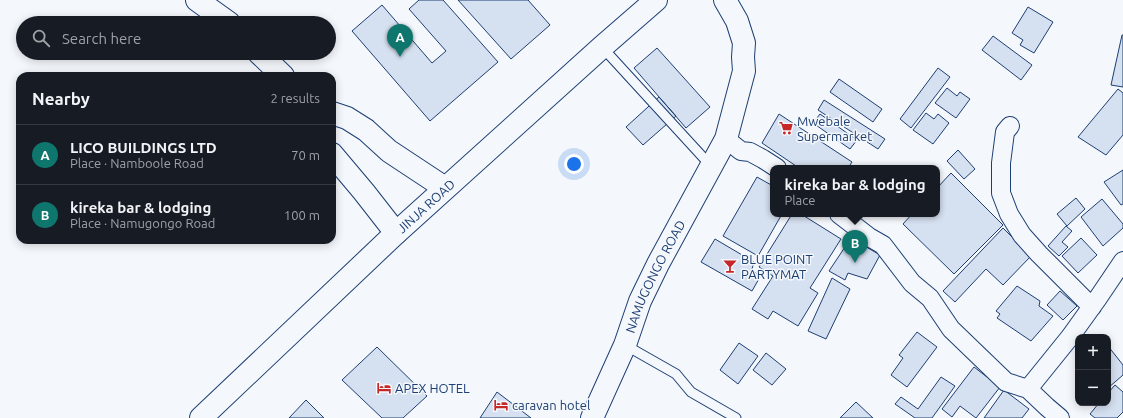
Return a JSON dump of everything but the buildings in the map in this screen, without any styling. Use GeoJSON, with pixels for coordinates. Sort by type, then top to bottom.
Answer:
{"type":"FeatureCollection","features":[{"type":"Feature","properties":{"kind":"main road"},"geometry":{"type":"LineString","coordinates":[[197,0],[219,16]]}},
{"type":"Feature","properties":{"kind":"main road","name":"JINJA ROAD"},"geometry":{"type":"LineString","coordinates":[[202,418],[396,233],[656,0]]}},
{"type":"Feature","properties":{"kind":"main road","name":"NAMUGONGO ROAD"},"geometry":{"type":"LineString","coordinates":[[592,418],[624,344],[640,301],[658,264],[726,139],[744,71],[744,43],[738,21],[725,0]]}},
{"type":"Feature","properties":{"kind":"main road"},"geometry":{"type":"LineString","coordinates":[[266,60],[279,72]]}},
{"type":"Feature","properties":{"kind":"main road"},"geometry":{"type":"LineString","coordinates":[[336,114],[347,118],[366,130],[389,151],[445,188]]}},
{"type":"Feature","properties":{"kind":"main road"},"geometry":{"type":"LineString","coordinates":[[336,159],[396,233]]}},
{"type":"Feature","properties":{"kind":"street"},"geometry":{"type":"LineString","coordinates":[[1010,126],[1005,132],[1001,163],[1001,193],[1009,214],[1022,235],[1092,307]]}},
{"type":"Feature","properties":{"kind":"street"},"geometry":{"type":"LineString","coordinates":[[726,139],[741,151],[750,152],[773,165]]}},
{"type":"Feature","properties":{"kind":"street"},"geometry":{"type":"LineString","coordinates":[[843,217],[869,237],[883,245],[912,283],[930,298],[951,329],[1006,382],[1028,389],[1060,418]]}},
{"type":"Feature","properties":{"kind":"street"},"geometry":{"type":"LineString","coordinates":[[1028,389],[1070,337],[1123,261]]}},
{"type":"Feature","properties":{"kind":"lane"},"geometry":{"type":"LineString","coordinates":[[602,47],[711,166]]}},
{"type":"Feature","properties":{"kind":"lane"},"geometry":{"type":"LineString","coordinates":[[624,344],[676,374],[690,392],[736,418]]}},
{"type":"Feature","properties":{"kind":"place","name":"LICO BUILDINGS LTD"},"geometry":{"type":"Point","coordinates":[400,57]}},
{"type":"Feature","properties":{"kind":"place","name":"Mwebale Supermarket"},"geometry":{"type":"Point","coordinates":[786,128]}},
{"type":"Feature","properties":{"kind":"place","name":"kireka bar & lodging"},"geometry":{"type":"Point","coordinates":[855,263]}},
{"type":"Feature","properties":{"kind":"place","name":"BLUE POINT PARTYMAT"},"geometry":{"type":"Point","coordinates":[730,266]}},
{"type":"Feature","properties":{"kind":"place","name":"APEX HOTEL"},"geometry":{"type":"Point","coordinates":[384,388]}},
{"type":"Feature","properties":{"kind":"place","name":"caravan hotel"},"geometry":{"type":"Point","coordinates":[501,405]}}]}
